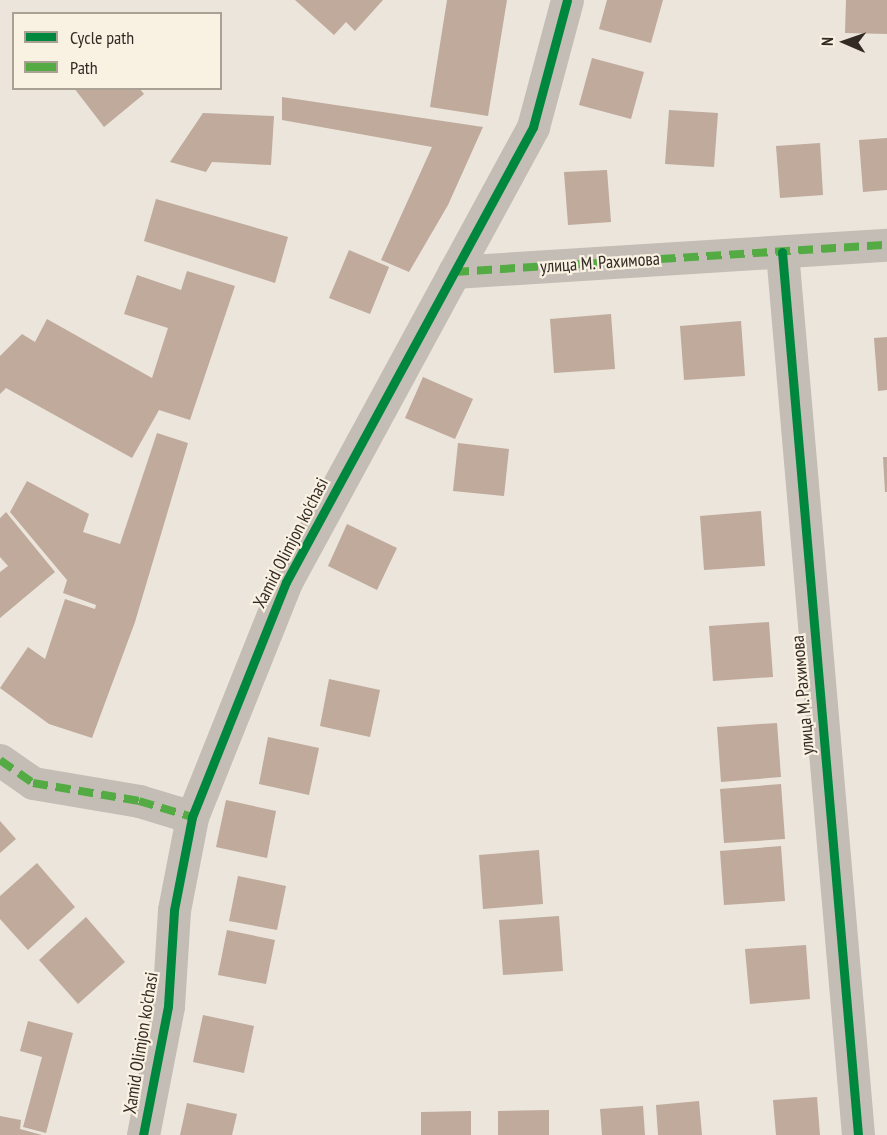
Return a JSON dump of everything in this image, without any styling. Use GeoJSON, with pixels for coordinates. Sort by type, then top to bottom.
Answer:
{"type":"FeatureCollection","features":[{"type":"Feature","properties":{"kind":"street","name":"Xamid Olimjon ko'chasi"},"geometry":{"type":"LineString","coordinates":[[143,1135],[168,1006],[174,910],[192,817],[286,582],[533,127],[567,0]]}},
{"type":"Feature","properties":{"kind":"street","name":"улица М. Рахимова"},"geometry":{"type":"LineString","coordinates":[[454,272],[887,245]]}},
{"type":"Feature","properties":{"kind":"street","name":"улица М. Рахимова"},"geometry":{"type":"LineString","coordinates":[[782,252],[858,1135]]}},
{"type":"Feature","properties":{"kind":"street"},"geometry":{"type":"LineString","coordinates":[[0,760],[33,783],[139,801],[192,817]]}},
{"type":"Feature","properties":{"kind":"building"},"geometry":{"type":"Polygon","coordinates":[[[295,0],[383,0],[355,31],[346,22],[334,35],[295,0]]]}},
{"type":"Feature","properties":{"kind":"building"},"geometry":{"type":"Polygon","coordinates":[[[447,0],[507,0],[488,116],[430,107],[447,0]]]}},
{"type":"Feature","properties":{"kind":"building"},"geometry":{"type":"Polygon","coordinates":[[[607,0],[663,0],[651,43],[599,29],[607,0]]]}},
{"type":"Feature","properties":{"kind":"building"},"geometry":{"type":"Polygon","coordinates":[[[846,0],[887,0],[887,34],[845,33],[846,0]]]}},
{"type":"Feature","properties":{"kind":"building"},"geometry":{"type":"Polygon","coordinates":[[[592,58],[644,72],[631,119],[579,105],[592,58]]]}},
{"type":"Feature","properties":{"kind":"building"},"geometry":{"type":"Polygon","coordinates":[[[76,90],[141,90],[144,94],[104,127],[76,90]]]}},
{"type":"Feature","properties":{"kind":"building"},"geometry":{"type":"Polygon","coordinates":[[[282,97],[483,127],[448,205],[409,272],[381,260],[432,147],[282,120],[282,97]]]}},
{"type":"Feature","properties":{"kind":"building"},"geometry":{"type":"Polygon","coordinates":[[[669,110],[718,113],[714,167],[665,164],[669,110]]]}},
{"type":"Feature","properties":{"kind":"building"},"geometry":{"type":"Polygon","coordinates":[[[203,113],[274,116],[271,165],[212,162],[206,172],[170,162],[203,113]]]}},
{"type":"Feature","properties":{"kind":"building"},"geometry":{"type":"Polygon","coordinates":[[[887,138],[887,190],[863,192],[859,140],[887,138]]]}},
{"type":"Feature","properties":{"kind":"building"},"geometry":{"type":"Polygon","coordinates":[[[820,143],[823,195],[780,198],[776,146],[820,143]]]}},
{"type":"Feature","properties":{"kind":"building"},"geometry":{"type":"Polygon","coordinates":[[[607,170],[611,222],[568,225],[564,172],[607,170]]]}},
{"type":"Feature","properties":{"kind":"building"},"geometry":{"type":"Polygon","coordinates":[[[156,199],[288,237],[275,283],[144,241],[156,199]]]}},
{"type":"Feature","properties":{"kind":"building"},"geometry":{"type":"Polygon","coordinates":[[[349,250],[389,267],[370,314],[329,298],[349,250]]]}},
{"type":"Feature","properties":{"kind":"building"},"geometry":{"type":"Polygon","coordinates":[[[187,271],[235,286],[190,420],[159,410],[132,458],[6,388],[0,394],[0,356],[22,334],[35,342],[47,319],[152,378],[168,328],[124,314],[137,275],[181,290],[187,271]]]}},
{"type":"Feature","properties":{"kind":"building"},"geometry":{"type":"Polygon","coordinates":[[[611,314],[615,369],[554,373],[550,319],[611,314]]]}},
{"type":"Feature","properties":{"kind":"building"},"geometry":{"type":"Polygon","coordinates":[[[741,321],[745,376],[684,380],[680,326],[741,321]]]}},
{"type":"Feature","properties":{"kind":"building"},"geometry":{"type":"Polygon","coordinates":[[[887,337],[887,390],[878,391],[874,338],[887,337]]]}},
{"type":"Feature","properties":{"kind":"building"},"geometry":{"type":"Polygon","coordinates":[[[423,377],[473,399],[455,439],[405,418],[423,377]]]}},
{"type":"Feature","properties":{"kind":"building"},"geometry":{"type":"Polygon","coordinates":[[[157,433],[188,443],[135,622],[92,738],[49,724],[0,688],[28,647],[45,659],[65,599],[95,609],[96,605],[63,593],[67,580],[10,512],[27,481],[89,514],[83,532],[120,544],[157,433]]]}},
{"type":"Feature","properties":{"kind":"building"},"geometry":{"type":"Polygon","coordinates":[[[458,443],[509,449],[504,496],[453,491],[458,443]]]}},
{"type":"Feature","properties":{"kind":"building"},"geometry":{"type":"Polygon","coordinates":[[[883,457],[887,457],[887,492],[885,492],[883,457]]]}},
{"type":"Feature","properties":{"kind":"building"},"geometry":{"type":"Polygon","coordinates":[[[761,511],[765,566],[704,570],[700,516],[761,511]]]}},
{"type":"Feature","properties":{"kind":"building"},"geometry":{"type":"Polygon","coordinates":[[[6,512],[55,572],[0,618],[0,572],[8,566],[0,557],[0,518],[6,512]]]}},
{"type":"Feature","properties":{"kind":"building"},"geometry":{"type":"Polygon","coordinates":[[[347,524],[397,548],[377,590],[328,566],[347,524]]]}},
{"type":"Feature","properties":{"kind":"building"},"geometry":{"type":"Polygon","coordinates":[[[769,622],[773,677],[713,681],[709,626],[769,622]]]}},
{"type":"Feature","properties":{"kind":"building"},"geometry":{"type":"Polygon","coordinates":[[[329,679],[380,690],[370,737],[320,726],[329,679]]]}},
{"type":"Feature","properties":{"kind":"building"},"geometry":{"type":"Polygon","coordinates":[[[777,723],[781,777],[721,782],[717,727],[777,723]]]}},
{"type":"Feature","properties":{"kind":"building"},"geometry":{"type":"Polygon","coordinates":[[[268,737],[319,748],[309,795],[259,784],[268,737]]]}},
{"type":"Feature","properties":{"kind":"building"},"geometry":{"type":"Polygon","coordinates":[[[781,784],[785,839],[724,843],[720,789],[781,784]]]}},
{"type":"Feature","properties":{"kind":"building"},"geometry":{"type":"Polygon","coordinates":[[[226,800],[276,811],[267,858],[216,847],[226,800]]]}},
{"type":"Feature","properties":{"kind":"building"},"geometry":{"type":"Polygon","coordinates":[[[0,821],[16,839],[0,853],[0,821]]]}},
{"type":"Feature","properties":{"kind":"building"},"geometry":{"type":"Polygon","coordinates":[[[781,846],[785,901],[724,905],[720,851],[781,846]]]}},
{"type":"Feature","properties":{"kind":"building"},"geometry":{"type":"Polygon","coordinates":[[[539,850],[543,904],[483,909],[479,855],[539,850]]]}},
{"type":"Feature","properties":{"kind":"building"},"geometry":{"type":"Polygon","coordinates":[[[37,863],[75,907],[28,950],[0,919],[0,896],[37,863]]]}},
{"type":"Feature","properties":{"kind":"building"},"geometry":{"type":"Polygon","coordinates":[[[238,876],[286,886],[277,930],[229,921],[238,876]]]}},
{"type":"Feature","properties":{"kind":"building"},"geometry":{"type":"Polygon","coordinates":[[[559,916],[563,971],[503,975],[499,920],[559,916]]]}},
{"type":"Feature","properties":{"kind":"building"},"geometry":{"type":"Polygon","coordinates":[[[86,917],[125,962],[78,1004],[39,960],[86,917]]]}},
{"type":"Feature","properties":{"kind":"building"},"geometry":{"type":"Polygon","coordinates":[[[227,930],[275,940],[266,984],[218,975],[227,930]]]}},
{"type":"Feature","properties":{"kind":"building"},"geometry":{"type":"Polygon","coordinates":[[[806,945],[810,999],[750,1004],[745,949],[806,945]]]}},
{"type":"Feature","properties":{"kind":"building"},"geometry":{"type":"Polygon","coordinates":[[[203,1015],[254,1026],[244,1073],[193,1062],[203,1015]]]}},
{"type":"Feature","properties":{"kind":"building"},"geometry":{"type":"Polygon","coordinates":[[[28,1021],[73,1033],[46,1133],[23,1127],[42,1057],[20,1051],[28,1021]]]}},
{"type":"Feature","properties":{"kind":"building"},"geometry":{"type":"Polygon","coordinates":[[[817,1097],[820,1135],[776,1135],[773,1100],[817,1097]]]}},
{"type":"Feature","properties":{"kind":"building"},"geometry":{"type":"Polygon","coordinates":[[[699,1101],[702,1135],[658,1135],[656,1105],[699,1101]]]}},
{"type":"Feature","properties":{"kind":"building"},"geometry":{"type":"Polygon","coordinates":[[[187,1103],[237,1114],[232,1135],[180,1135],[187,1103]]]}},
{"type":"Feature","properties":{"kind":"building"},"geometry":{"type":"Polygon","coordinates":[[[643,1106],[645,1135],[602,1135],[600,1109],[643,1106]]]}},
{"type":"Feature","properties":{"kind":"building"},"geometry":{"type":"Polygon","coordinates":[[[549,1110],[549,1135],[498,1135],[498,1111],[549,1110]]]}},
{"type":"Feature","properties":{"kind":"building"},"geometry":{"type":"Polygon","coordinates":[[[471,1111],[471,1135],[421,1135],[421,1112],[471,1111]]]}},
{"type":"Feature","properties":{"kind":"building"},"geometry":{"type":"Polygon","coordinates":[[[0,1116],[21,1120],[20,1129],[42,1135],[0,1135],[0,1116]]]}},
{"type":"Feature","properties":{"kind":"marked path"},"geometry":{"type":"LineString","coordinates":[[454,272],[887,245]]}},
{"type":"Feature","properties":{"kind":"marked path"},"geometry":{"type":"LineString","coordinates":[[0,760],[33,783],[139,801],[192,817]]}},
{"type":"Feature","properties":{"kind":"cycle path"},"geometry":{"type":"LineString","coordinates":[[143,1135],[168,1006],[174,910],[192,817],[286,582],[533,127],[567,0]]}},
{"type":"Feature","properties":{"kind":"cycle path"},"geometry":{"type":"LineString","coordinates":[[782,252],[858,1135]]}}]}
